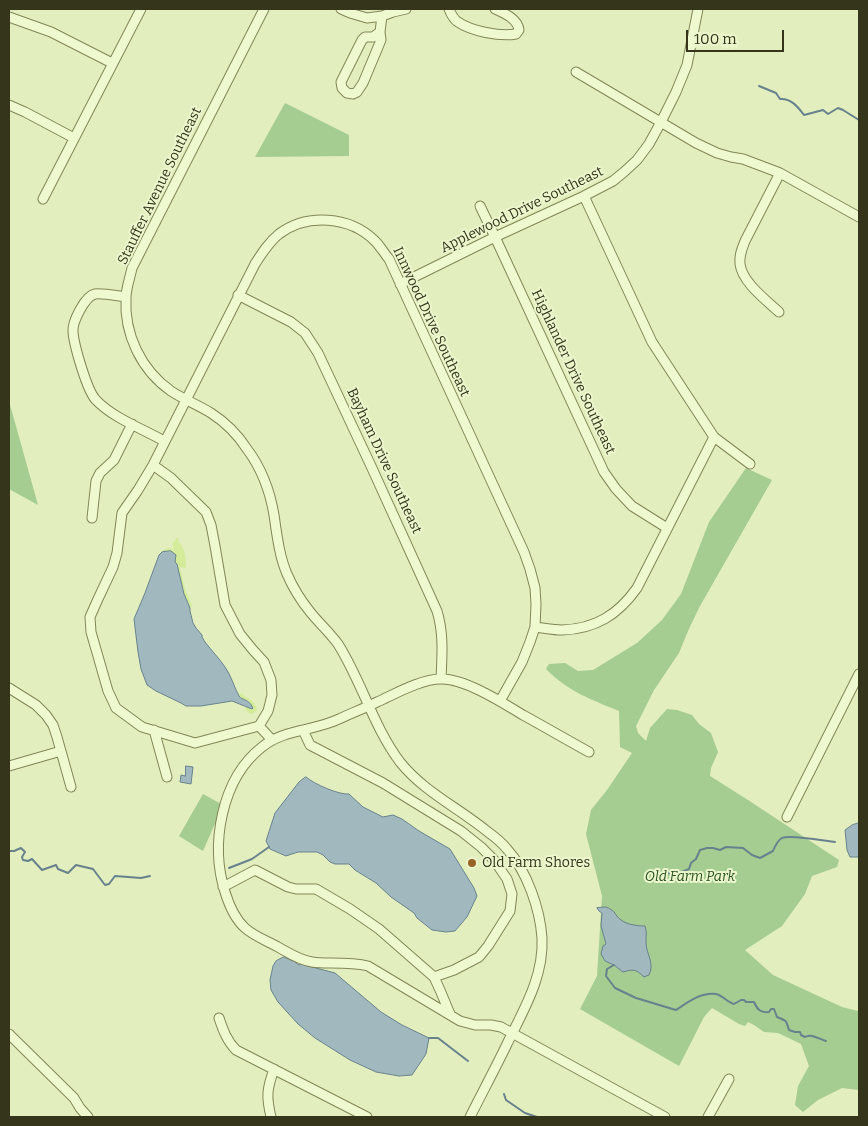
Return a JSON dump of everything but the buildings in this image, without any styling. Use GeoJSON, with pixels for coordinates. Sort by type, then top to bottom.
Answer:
{"type":"FeatureCollection","features":[{"type":"Feature","properties":{"kind":"street"},"geometry":{"type":"LineString","coordinates":[[43,199],[141,9]]}},
{"type":"Feature","properties":{"kind":"street","name":"Stauffer Avenue Southeast"},"geometry":{"type":"LineString","coordinates":[[264,9],[132,268],[126,297],[130,332],[138,354],[158,381],[172,392],[212,414],[225,424],[240,439],[253,457],[268,491],[280,556],[288,578],[300,598],[337,644],[385,738],[401,763],[418,781],[487,830],[508,849],[531,889],[542,938],[540,960],[533,990],[470,1117]]}},
{"type":"Feature","properties":{"kind":"street"},"geometry":{"type":"LineString","coordinates":[[341,9],[367,18],[382,16],[393,10],[406,9]]}},
{"type":"Feature","properties":{"kind":"street"},"geometry":{"type":"LineString","coordinates":[[449,9],[453,18],[467,27],[501,35],[516,34],[519,26],[516,21],[495,9]]}},
{"type":"Feature","properties":{"kind":"street","name":"Applewood Drive Southeast"},"geometry":{"type":"LineString","coordinates":[[400,284],[584,196],[613,181],[624,172],[637,160],[648,144],[662,122],[676,92],[687,65],[698,9]]}},
{"type":"Feature","properties":{"kind":"street"},"geometry":{"type":"LineString","coordinates":[[380,32],[373,37],[365,37],[362,40],[341,82],[342,88],[347,93],[353,94],[357,92],[362,83],[381,40],[382,16]]}},
{"type":"Feature","properties":{"kind":"street"},"geometry":{"type":"LineString","coordinates":[[9,17],[51,32],[112,64]]}},
{"type":"Feature","properties":{"kind":"street"},"geometry":{"type":"LineString","coordinates":[[576,72],[696,143],[717,153],[743,159],[780,173],[859,217]]}},
{"type":"Feature","properties":{"kind":"street"},"geometry":{"type":"LineString","coordinates":[[9,105],[74,138]]}},
{"type":"Feature","properties":{"kind":"street"},"geometry":{"type":"LineString","coordinates":[[779,312],[750,284],[742,272],[740,263],[741,252],[780,173]]}},
{"type":"Feature","properties":{"kind":"street"},"geometry":{"type":"LineString","coordinates":[[584,196],[652,342],[714,437],[750,464]]}},
{"type":"Feature","properties":{"kind":"street","name":"Highlander Drive Southeast"},"geometry":{"type":"LineString","coordinates":[[480,206],[604,472],[616,489],[632,506],[667,528]]}},
{"type":"Feature","properties":{"kind":"street","name":"Innwood Drive Southeast"},"geometry":{"type":"LineString","coordinates":[[259,726],[195,743],[142,727],[116,708],[108,691],[91,632],[90,617],[113,567],[117,553],[122,513],[152,465],[238,296],[263,251],[279,234],[309,221],[342,222],[352,226],[376,241],[389,259],[530,569],[535,591],[535,627],[522,662],[500,701]]}},
{"type":"Feature","properties":{"kind":"street"},"geometry":{"type":"LineString","coordinates":[[126,297],[94,294],[87,299],[73,325],[73,332],[87,387],[94,398],[107,409],[164,441]]}},
{"type":"Feature","properties":{"kind":"street","name":"Bayham Drive Southeast"},"geometry":{"type":"LineString","coordinates":[[238,296],[291,322],[305,334],[318,353],[437,612],[442,640],[441,679]]}},
{"type":"Feature","properties":{"kind":"street"},"geometry":{"type":"LineString","coordinates":[[92,518],[96,481],[100,473],[114,460],[132,424]]}},
{"type":"Feature","properties":{"kind":"street"},"geometry":{"type":"LineString","coordinates":[[535,627],[561,630],[582,628],[606,619],[622,607],[637,588],[714,437]]}},
{"type":"Feature","properties":{"kind":"street"},"geometry":{"type":"LineString","coordinates":[[152,465],[171,478],[206,512],[216,546],[225,605],[240,634],[264,662],[271,680],[272,695],[268,711],[259,726],[272,740]]}},
{"type":"Feature","properties":{"kind":"street"},"geometry":{"type":"LineString","coordinates":[[787,817],[859,674]]}},
{"type":"Feature","properties":{"kind":"street"},"geometry":{"type":"LineString","coordinates":[[589,752],[500,701],[468,685],[441,679],[408,687],[334,721],[316,728],[294,732],[262,746],[246,762],[232,784],[227,798],[218,848],[220,871],[232,911],[245,928],[259,937],[302,960],[314,963],[360,964],[368,966],[460,1021],[475,1025],[492,1025],[513,1032],[665,1117]]}},
{"type":"Feature","properties":{"kind":"street"},"geometry":{"type":"LineString","coordinates":[[9,688],[36,705],[46,715],[58,737],[71,787]]}},
{"type":"Feature","properties":{"kind":"street"},"geometry":{"type":"LineString","coordinates":[[154,730],[167,777]]}},
{"type":"Feature","properties":{"kind":"street"},"geometry":{"type":"LineString","coordinates":[[303,730],[310,745],[384,783],[461,831],[494,860],[507,878],[512,894],[510,911],[488,946],[479,957],[454,970],[434,977]]}},
{"type":"Feature","properties":{"kind":"street"},"geometry":{"type":"LineString","coordinates":[[9,766],[61,751]]}},
{"type":"Feature","properties":{"kind":"street"},"geometry":{"type":"LineString","coordinates":[[224,887],[255,870],[288,887],[316,889],[350,909],[379,930],[434,977],[450,1014]]}},
{"type":"Feature","properties":{"kind":"street"},"geometry":{"type":"LineString","coordinates":[[220,1018],[224,1033],[236,1050],[367,1117]]}},
{"type":"Feature","properties":{"kind":"street"},"geometry":{"type":"LineString","coordinates":[[9,1034],[74,1098],[88,1117]]}},
{"type":"Feature","properties":{"kind":"street"},"geometry":{"type":"LineString","coordinates":[[271,1117],[268,1104],[268,1088],[274,1069]]}},
{"type":"Feature","properties":{"kind":"street"},"geometry":{"type":"LineString","coordinates":[[708,1117],[729,1079]]}},
{"type":"Feature","properties":{"kind":"green space"},"geometry":{"type":"Polygon","coordinates":[[[285,103],[349,135],[349,156],[255,157],[285,103]]]}},
{"type":"Feature","properties":{"kind":"green space"},"geometry":{"type":"Polygon","coordinates":[[[9,401],[38,505],[9,489],[9,401]]]}},
{"type":"Feature","properties":{"kind":"green space","name":"Old Farm Park"},"geometry":{"type":"Polygon","coordinates":[[[746,468],[772,480],[700,606],[679,653],[654,690],[636,726],[638,733],[646,741],[650,728],[667,709],[692,715],[699,724],[711,733],[718,752],[711,768],[710,776],[839,860],[837,867],[812,876],[805,894],[782,926],[745,950],[773,975],[842,1007],[859,1012],[859,1090],[842,1088],[818,1100],[803,1112],[795,1105],[798,1086],[809,1066],[801,1044],[778,1033],[764,1032],[748,1022],[745,1026],[739,1024],[712,1008],[704,1017],[679,1066],[580,1009],[597,976],[602,896],[586,834],[591,810],[632,753],[620,747],[619,711],[589,699],[563,684],[546,669],[549,664],[565,663],[578,671],[593,670],[637,643],[662,620],[681,594],[709,522],[746,468]]]}},
{"type":"Feature","properties":{"kind":"green space"},"geometry":{"type":"Polygon","coordinates":[[[203,794],[223,805],[203,851],[179,836],[203,794]]]}},
{"type":"Feature","properties":{"kind":"sand"},"geometry":{"type":"Polygon","coordinates":[[[177,538],[184,550],[186,567],[180,567],[180,569],[186,592],[192,605],[190,608],[175,562],[175,554],[171,551],[162,552],[168,548],[174,550],[173,544],[177,538]]]}},
{"type":"Feature","properties":{"kind":"sand"},"geometry":{"type":"Polygon","coordinates":[[[238,692],[242,693],[254,704],[257,710],[254,713],[250,714],[245,709],[246,706],[253,708],[248,700],[242,699],[238,692]]]}},
{"type":"Feature","properties":{"kind":"water"},"geometry":{"type":"Polygon","coordinates":[[[171,551],[176,555],[175,562],[193,623],[227,670],[239,696],[249,703],[252,709],[232,701],[201,706],[186,706],[147,685],[141,669],[134,619],[159,555],[162,552],[171,551]]]}},
{"type":"Feature","properties":{"kind":"water"},"geometry":{"type":"Polygon","coordinates":[[[186,766],[193,767],[191,784],[180,782],[181,775],[185,776],[186,766]]]}},
{"type":"Feature","properties":{"kind":"water"},"geometry":{"type":"Polygon","coordinates":[[[306,777],[327,789],[349,794],[363,807],[383,817],[393,815],[402,819],[450,849],[477,896],[467,917],[455,931],[432,930],[417,918],[414,913],[349,864],[335,864],[317,852],[298,852],[286,856],[270,849],[266,841],[275,813],[299,782],[306,777]]]}},
{"type":"Feature","properties":{"kind":"water"},"geometry":{"type":"Polygon","coordinates":[[[859,823],[859,857],[850,857],[847,850],[845,830],[859,823]]]}},
{"type":"Feature","properties":{"kind":"water"},"geometry":{"type":"Polygon","coordinates":[[[606,907],[612,910],[624,922],[645,926],[646,946],[651,962],[649,975],[644,977],[634,970],[623,972],[605,961],[601,954],[603,946],[606,944],[601,926],[602,913],[597,908],[606,907]]]}},
{"type":"Feature","properties":{"kind":"water"},"geometry":{"type":"Polygon","coordinates":[[[284,957],[294,960],[299,965],[335,973],[381,1012],[429,1038],[426,1054],[412,1075],[399,1076],[376,1072],[350,1060],[315,1038],[298,1024],[278,1002],[271,990],[270,980],[273,966],[276,961],[284,957]]]}},
{"type":"Feature","properties":{"kind":"waterway"},"geometry":{"type":"LineString","coordinates":[[759,86],[776,93],[780,99],[791,102],[804,115],[823,110],[828,114],[838,108],[859,120]]}},
{"type":"Feature","properties":{"kind":"waterway"},"geometry":{"type":"LineString","coordinates":[[661,874],[682,872],[689,869],[700,850],[707,848],[720,850],[726,847],[743,848],[760,858],[773,851],[775,845],[782,838],[786,837],[835,842]]}},
{"type":"Feature","properties":{"kind":"waterway"},"geometry":{"type":"LineString","coordinates":[[229,868],[252,859],[269,847]]}},
{"type":"Feature","properties":{"kind":"waterway"},"geometry":{"type":"LineString","coordinates":[[9,851],[21,848],[25,852],[22,857],[23,860],[28,861],[32,859],[42,870],[56,865],[58,869],[68,873],[76,865],[93,869],[105,885],[109,884],[115,876],[141,878],[150,876]]}},
{"type":"Feature","properties":{"kind":"waterway"},"geometry":{"type":"LineString","coordinates":[[614,965],[607,969],[606,976],[615,988],[636,998],[676,1010],[695,998],[710,994],[716,994],[734,1004],[741,1000],[754,1002],[761,1011],[769,1012],[771,1009],[774,1009],[777,1017],[786,1021],[789,1030],[800,1032],[805,1037],[812,1036],[826,1041]]}},
{"type":"Feature","properties":{"kind":"waterway"},"geometry":{"type":"LineString","coordinates":[[429,1038],[438,1038],[468,1061]]}},
{"type":"Feature","properties":{"kind":"waterway"},"geometry":{"type":"LineString","coordinates":[[504,1094],[506,1100],[525,1113],[537,1117]]}},
{"type":"Feature","properties":{"kind":"place","name":"Old Farm Shores"},"geometry":{"type":"Point","coordinates":[472,863]}}]}
